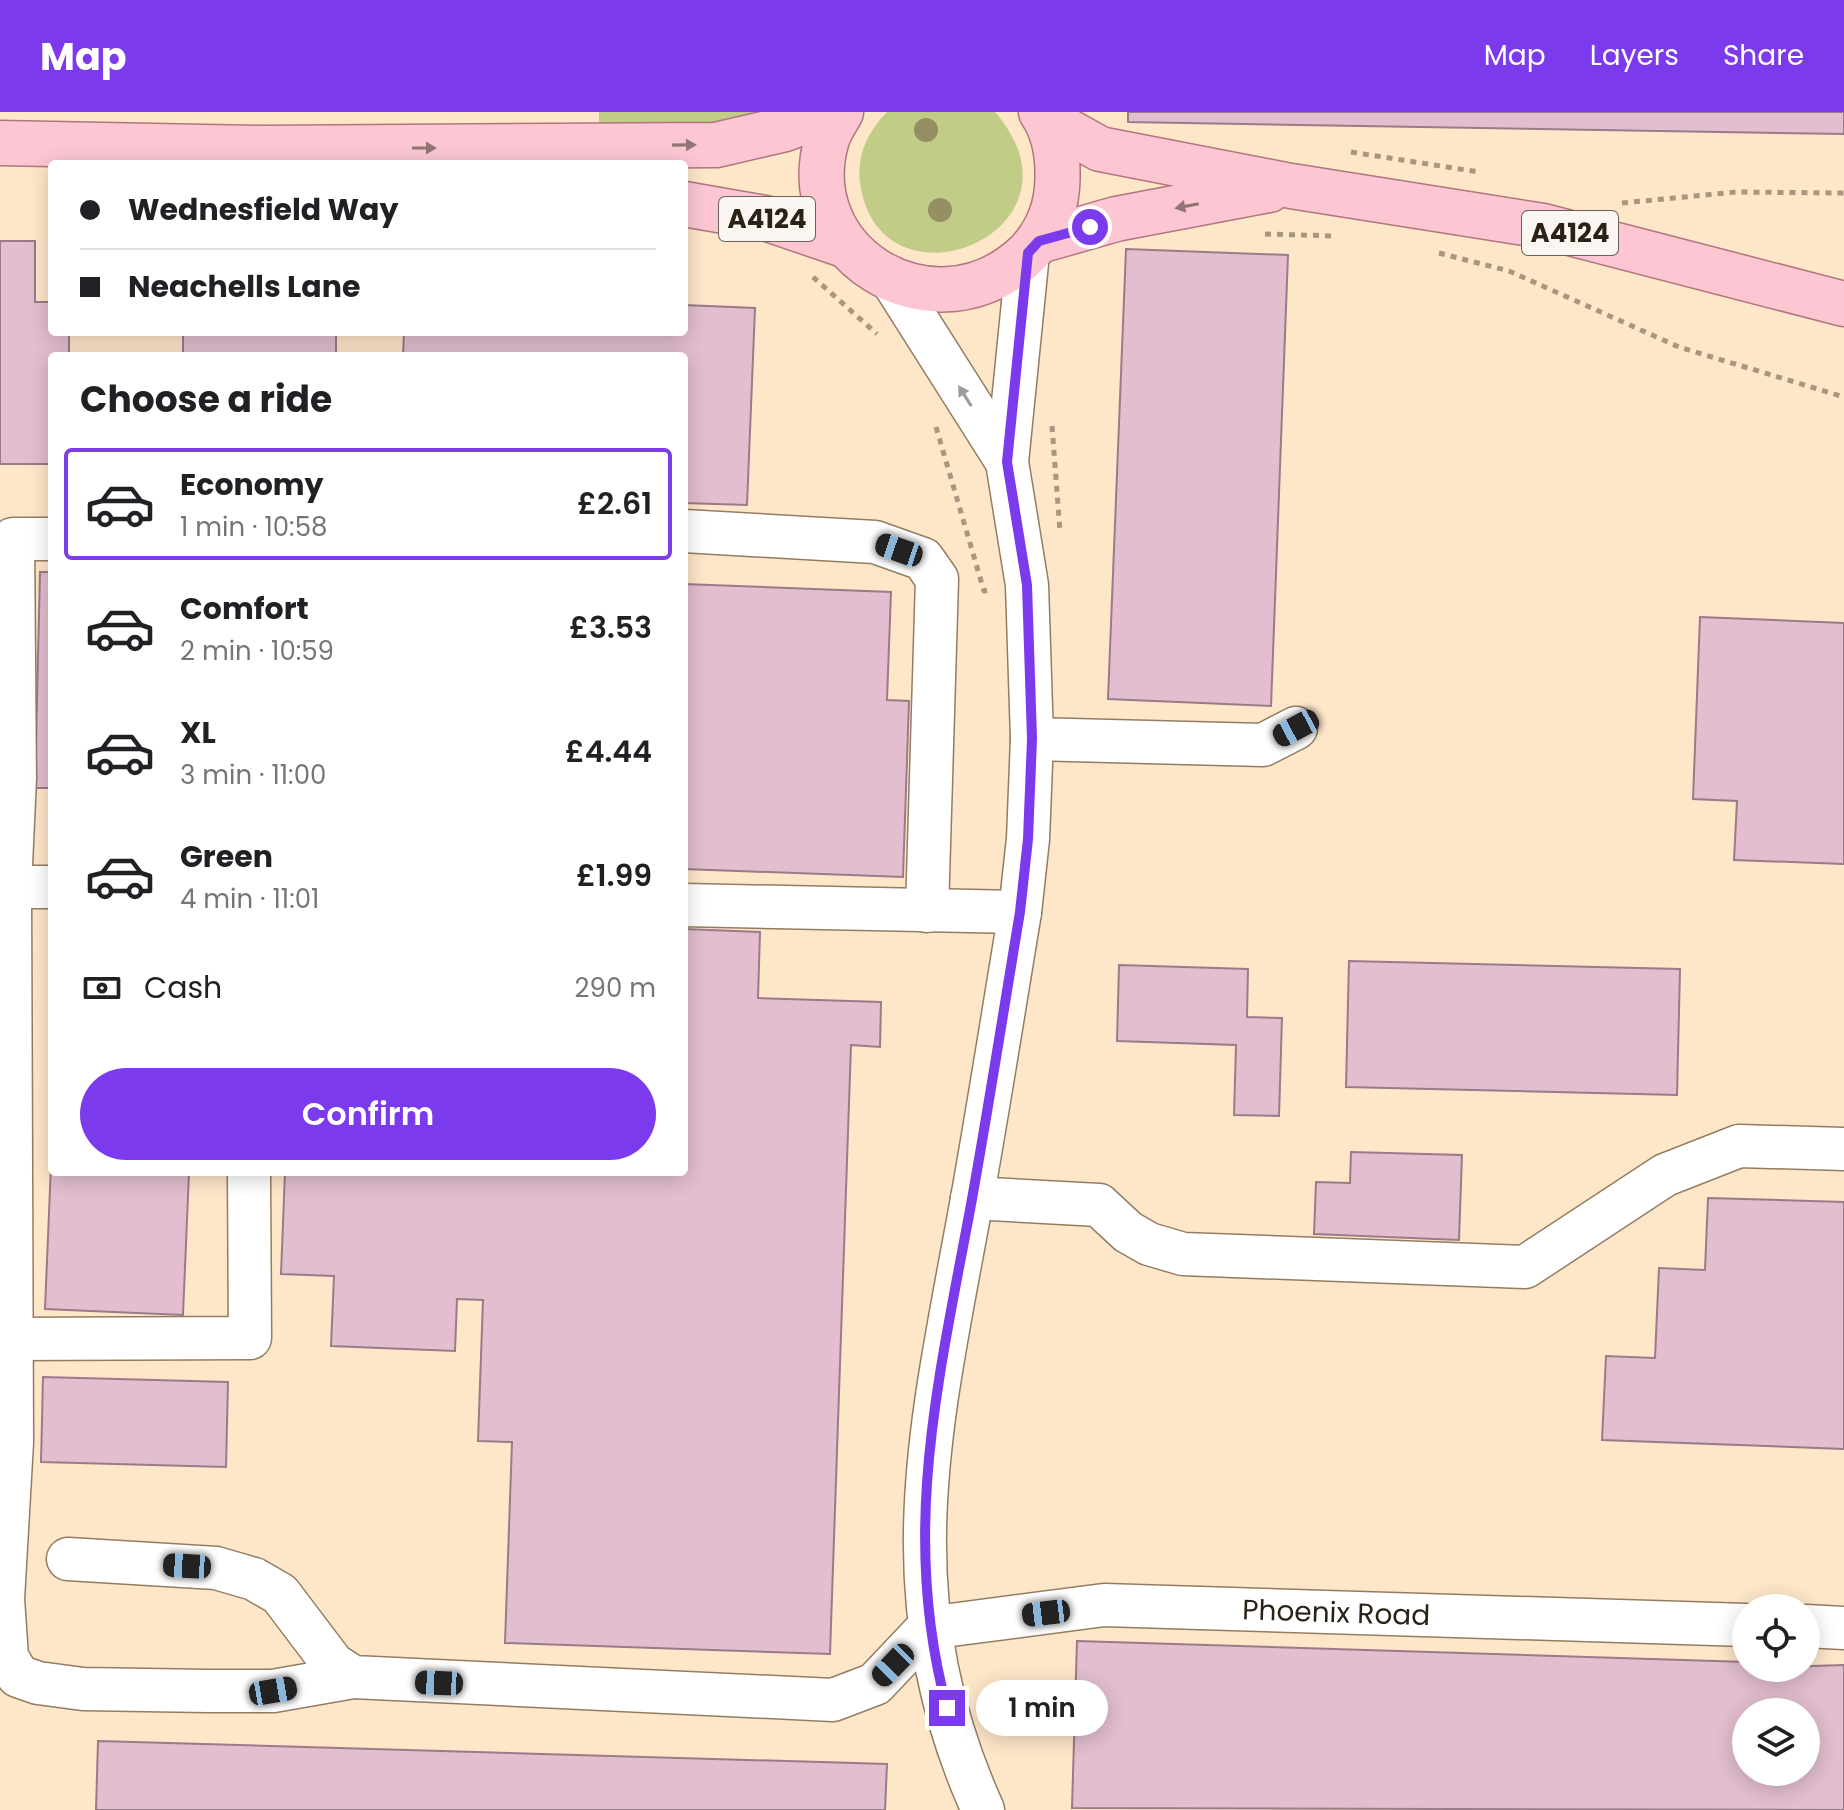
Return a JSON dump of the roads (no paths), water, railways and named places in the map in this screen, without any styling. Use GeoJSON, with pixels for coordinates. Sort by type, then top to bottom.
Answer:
{"type":"FeatureCollection","features":[{"type":"Feature","properties":{"kind":"main road"},"geometry":{"type":"LineString","coordinates":[[0,143],[262,148],[716,145],[785,129],[830,112]]}},
{"type":"Feature","properties":{"kind":"main road"},"geometry":{"type":"LineString","coordinates":[[841,112],[827,140],[823,180],[828,211],[847,246],[868,266],[893,282],[929,291],[965,289],[1001,276],[1033,247],[1055,205],[1059,161],[1044,116]]}},
{"type":"Feature","properties":{"kind":"main road","name":"A4124"},"geometry":{"type":"LineString","coordinates":[[1044,116],[1100,149],[1291,186],[1543,226],[1844,304]]}},
{"type":"Feature","properties":{"kind":"main road"},"geometry":{"type":"LineString","coordinates":[[262,148],[349,160]]}},
{"type":"Feature","properties":{"kind":"main road","name":"A4124"},"geometry":{"type":"LineString","coordinates":[[1033,247],[1116,219],[1291,186]]}},
{"type":"Feature","properties":{"kind":"main road","name":"A4124"},"geometry":{"type":"LineString","coordinates":[[688,205],[765,218],[847,246]]}},
{"type":"Feature","properties":{"kind":"street"},"geometry":{"type":"LineString","coordinates":[[983,1810],[959,1752],[928,1628],[923,1567],[927,1456],[1020,912],[1028,839],[1032,739],[1027,585],[1007,462],[1033,247]]}},
{"type":"Feature","properties":{"kind":"street"},"geometry":{"type":"LineString","coordinates":[[893,282],[1007,462]]}},
{"type":"Feature","properties":{"kind":"street"},"geometry":{"type":"LineString","coordinates":[[688,531],[875,542],[923,559],[937,579],[927,911]]}},
{"type":"Feature","properties":{"kind":"street"},"geometry":{"type":"LineString","coordinates":[[48,539],[13,539],[15,778],[10,887],[14,1232],[10,1339],[12,1442],[3,1599],[7,1657],[18,1676],[38,1683],[83,1689],[273,1691],[353,1677],[833,1700],[875,1684],[928,1628]]}},
{"type":"Feature","properties":{"kind":"street"},"geometry":{"type":"LineString","coordinates":[[1032,739],[1263,745],[1296,728]]}},
{"type":"Feature","properties":{"kind":"street"},"geometry":{"type":"LineString","coordinates":[[10,887],[48,887]]}},
{"type":"Feature","properties":{"kind":"street"},"geometry":{"type":"LineString","coordinates":[[688,905],[1020,912]]}},
{"type":"Feature","properties":{"kind":"street"},"geometry":{"type":"LineString","coordinates":[[972,1198],[1099,1205],[1128,1232],[1149,1244],[1183,1254],[1525,1267],[1665,1175],[1739,1146],[1844,1149]]}},
{"type":"Feature","properties":{"kind":"street"},"geometry":{"type":"LineString","coordinates":[[10,1339],[250,1338],[249,1176]]}},
{"type":"Feature","properties":{"kind":"street"},"geometry":{"type":"LineString","coordinates":[[68,1559],[216,1568],[254,1579],[280,1594],[333,1664],[353,1677]]}},
{"type":"Feature","properties":{"kind":"street","name":"Phoenix Road"},"geometry":{"type":"LineString","coordinates":[[928,1628],[1104,1605],[1732,1625]]}},
{"type":"Feature","properties":{"kind":"street"},"geometry":{"type":"LineString","coordinates":[[1820,1627],[1844,1628]]}}]}
